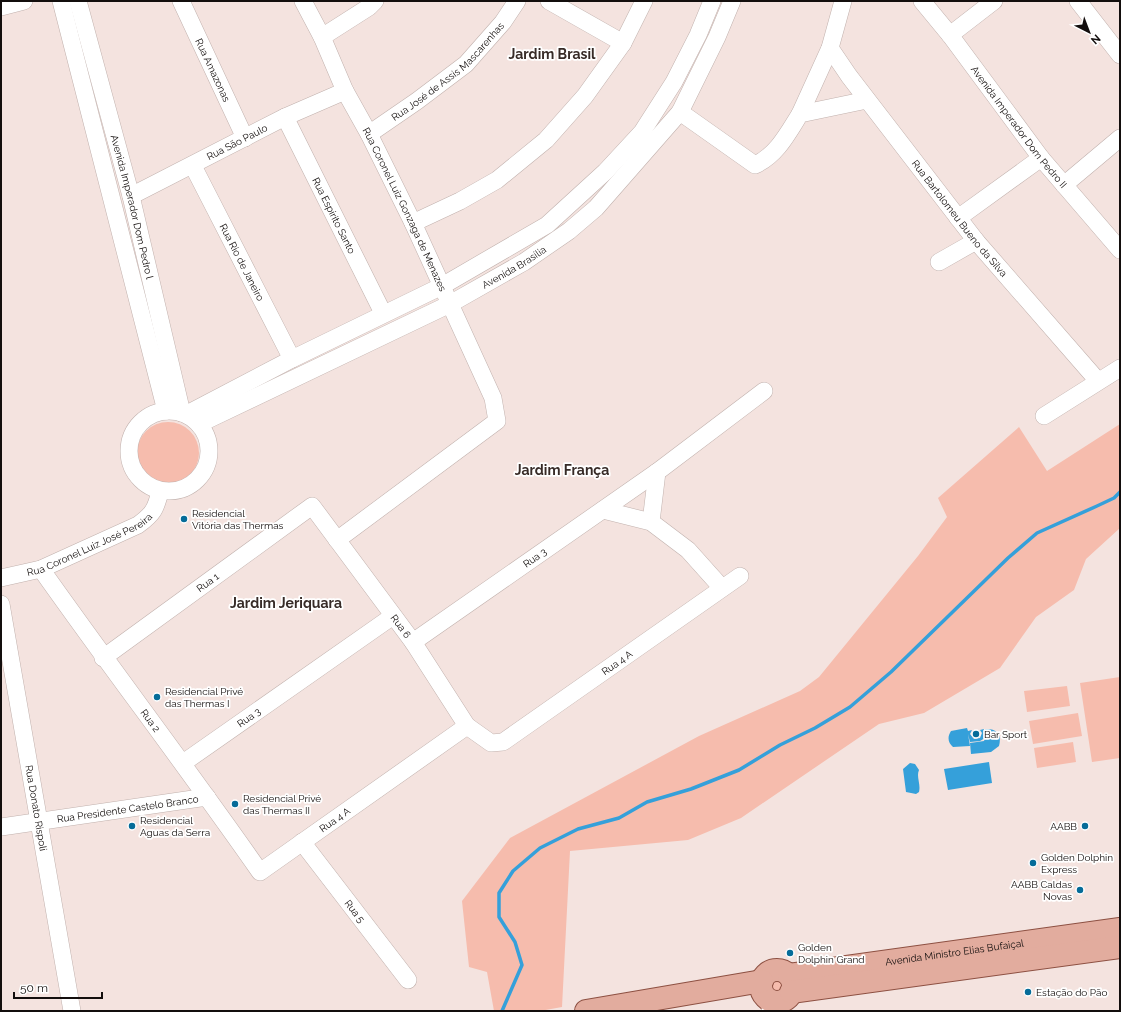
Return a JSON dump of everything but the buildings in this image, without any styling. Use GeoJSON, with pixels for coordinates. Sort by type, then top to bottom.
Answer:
{"type":"FeatureCollection","features":[{"type":"Feature","properties":{"kind":"main road","name":"Avenida Ministro Elias Bufaiçal"},"geometry":{"type":"LineString","coordinates":[[667,1011],[1120,929]]}},
{"type":"Feature","properties":{"kind":"main road","name":"Avenida Ministro Elias Bufaiçal"},"geometry":{"type":"LineString","coordinates":[[586,1011],[774,992],[1120,947]]}},
{"type":"Feature","properties":{"kind":"street"},"geometry":{"type":"LineString","coordinates":[[1,7],[24,1]]}},
{"type":"Feature","properties":{"kind":"street","name":"Avenida Imperador Dom Pedro l"},"geometry":{"type":"LineString","coordinates":[[61,1],[183,416]]}},
{"type":"Feature","properties":{"kind":"street","name":"Avenida Imperador Dom Pedro l"},"geometry":{"type":"LineString","coordinates":[[78,1],[131,196],[183,416]]}},
{"type":"Feature","properties":{"kind":"street","name":"Rua Amazonas"},"geometry":{"type":"LineString","coordinates":[[181,1],[245,138]]}},
{"type":"Feature","properties":{"kind":"street","name":"Rua Coronel Luiz Gonzaga de Menazes"},"geometry":{"type":"LineString","coordinates":[[303,1],[322,37],[345,91],[369,134],[413,223],[492,398],[497,421],[337,540]]}},
{"type":"Feature","properties":{"kind":"street"},"geometry":{"type":"LineString","coordinates":[[322,37],[369,7],[375,1]]}},
{"type":"Feature","properties":{"kind":"street","name":"Rua José de Assis Mascarenhas"},"geometry":{"type":"LineString","coordinates":[[369,134],[417,101],[466,64],[503,22],[517,1]]}},
{"type":"Feature","properties":{"kind":"street"},"geometry":{"type":"LineString","coordinates":[[549,1],[623,43]]}},
{"type":"Feature","properties":{"kind":"street"},"geometry":{"type":"LineString","coordinates":[[413,223],[460,201],[497,180],[546,140],[585,96],[623,43],[644,1]]}},
{"type":"Feature","properties":{"kind":"street","name":"Avenida Brasília"},"geometry":{"type":"LineString","coordinates":[[183,416],[383,313],[442,286],[547,225],[605,172],[642,132],[674,82],[698,35],[712,1]]}},
{"type":"Feature","properties":{"kind":"street","name":"Avenida Brasília"},"geometry":{"type":"LineString","coordinates":[[183,416],[450,304],[524,262],[569,231],[596,208],[680,112],[717,37],[732,1]]}},
{"type":"Feature","properties":{"kind":"street"},"geometry":{"type":"LineString","coordinates":[[680,112],[755,165],[765,160],[782,142],[800,114],[830,48],[843,1]]}},
{"type":"Feature","properties":{"kind":"street","name":"Avenida Imperador Dom Pedro II"},"geometry":{"type":"LineString","coordinates":[[922,1],[950,35],[1041,158],[1120,250]]}},
{"type":"Feature","properties":{"kind":"street"},"geometry":{"type":"LineString","coordinates":[[950,35],[994,1]]}},
{"type":"Feature","properties":{"kind":"street"},"geometry":{"type":"LineString","coordinates":[[1078,1],[1120,55]]}},
{"type":"Feature","properties":{"kind":"street","name":"Rua Bartolomeu Bueno da Silva"},"geometry":{"type":"LineString","coordinates":[[830,48],[867,100],[976,241],[1098,381]]}},
{"type":"Feature","properties":{"kind":"street","name":"Rua São Paulo"},"geometry":{"type":"LineString","coordinates":[[131,196],[193,166],[285,117],[345,91]]}},
{"type":"Feature","properties":{"kind":"street"},"geometry":{"type":"LineString","coordinates":[[800,114],[867,100]]}},
{"type":"Feature","properties":{"kind":"street","name":"Rua Espírito Santo"},"geometry":{"type":"LineString","coordinates":[[285,117],[383,313]]}},
{"type":"Feature","properties":{"kind":"street"},"geometry":{"type":"LineString","coordinates":[[1064,185],[1120,138]]}},
{"type":"Feature","properties":{"kind":"street"},"geometry":{"type":"LineString","coordinates":[[958,218],[1041,158]]}},
{"type":"Feature","properties":{"kind":"street","name":"Rua Rio de Janeiro"},"geometry":{"type":"LineString","coordinates":[[193,166],[292,359]]}},
{"type":"Feature","properties":{"kind":"street"},"geometry":{"type":"LineString","coordinates":[[939,262],[976,241]]}},
{"type":"Feature","properties":{"kind":"street"},"geometry":{"type":"LineString","coordinates":[[1044,416],[1120,368]]}},
{"type":"Feature","properties":{"kind":"street","name":"Rua 3"},"geometry":{"type":"LineString","coordinates":[[413,642],[657,472],[764,391]]}},
{"type":"Feature","properties":{"kind":"street"},"geometry":{"type":"LineString","coordinates":[[154,414],[183,416],[206,434],[209,447],[209,459],[204,471],[196,481],[185,488],[173,491],[160,491],[149,486],[136,472],[129,455],[130,442],[135,431],[143,421],[154,414]]}},
{"type":"Feature","properties":{"kind":"street"},"geometry":{"type":"LineString","coordinates":[[651,522],[657,472]]}},
{"type":"Feature","properties":{"kind":"street","name":"Rua Coronel Luiz José Pereira"},"geometry":{"type":"LineString","coordinates":[[1,578],[41,569],[138,525],[148,518],[156,509],[160,491]]}},
{"type":"Feature","properties":{"kind":"street","name":"Rua 6"},"geometry":{"type":"LineString","coordinates":[[312,506],[413,642],[467,726],[491,743]]}},
{"type":"Feature","properties":{"kind":"street","name":"Rua 1"},"geometry":{"type":"LineString","coordinates":[[103,658],[312,506]]}},
{"type":"Feature","properties":{"kind":"street"},"geometry":{"type":"LineString","coordinates":[[603,510],[651,522],[688,550],[722,588]]}},
{"type":"Feature","properties":{"kind":"street","name":"Rua 2"},"geometry":{"type":"LineString","coordinates":[[41,569],[103,658],[183,763],[260,872]]}},
{"type":"Feature","properties":{"kind":"street","name":"Rua 4 A"},"geometry":{"type":"LineString","coordinates":[[491,743],[503,742],[740,576]]}},
{"type":"Feature","properties":{"kind":"street","name":"Rua Donato Rispoli"},"geometry":{"type":"LineString","coordinates":[[1,604],[72,1011]]}},
{"type":"Feature","properties":{"kind":"street","name":"Rua 3"},"geometry":{"type":"LineString","coordinates":[[183,763],[393,616]]}},
{"type":"Feature","properties":{"kind":"street","name":"Rua 4 A"},"geometry":{"type":"LineString","coordinates":[[260,872],[467,726]]}},
{"type":"Feature","properties":{"kind":"street","name":"Rua Presidente Castelo Branco"},"geometry":{"type":"LineString","coordinates":[[1,827],[207,797]]}},
{"type":"Feature","properties":{"kind":"street","name":"Rua 5"},"geometry":{"type":"LineString","coordinates":[[302,842],[408,980]]}},
{"type":"Feature","properties":{"kind":"shaded area"},"geometry":{"type":"Polygon","coordinates":[[[162,422],[174,422],[190,431],[197,441],[199,453],[197,465],[190,475],[174,484],[162,484],[151,479],[142,470],[137,459],[137,447],[142,436],[151,427],[162,422]]]}},
{"type":"Feature","properties":{"kind":"shaded area"},"geometry":{"type":"Polygon","coordinates":[[[1120,424],[1120,528],[1086,559],[1074,590],[1036,617],[1000,668],[924,713],[879,724],[741,818],[688,840],[570,851],[562,1007],[540,1011],[494,1011],[487,972],[469,967],[462,901],[510,838],[699,736],[800,691],[819,677],[918,556],[947,517],[938,498],[1019,427],[1047,471],[1120,424]]]}},
{"type":"Feature","properties":{"kind":"shaded area"},"geometry":{"type":"Polygon","coordinates":[[[1120,677],[1120,758],[1092,762],[1080,683],[1120,677]]]}},
{"type":"Feature","properties":{"kind":"shaded area"},"geometry":{"type":"Polygon","coordinates":[[[1067,686],[1070,706],[1027,712],[1024,691],[1067,686]]]}},
{"type":"Feature","properties":{"kind":"shaded area"},"geometry":{"type":"Polygon","coordinates":[[[1078,713],[1082,736],[1033,744],[1029,721],[1078,713]]]}},
{"type":"Feature","properties":{"kind":"shaded area"},"geometry":{"type":"Polygon","coordinates":[[[1073,742],[1076,762],[1037,768],[1034,748],[1073,742]]]}},
{"type":"Feature","properties":{"kind":"shaded area"},"geometry":{"type":"Polygon","coordinates":[[[774,979],[780,979],[784,983],[784,989],[780,993],[774,993],[770,989],[770,983],[774,979]]]}},
{"type":"Feature","properties":{"kind":"water"},"geometry":{"type":"Polygon","coordinates":[[[967,728],[968,731],[972,730],[970,734],[974,739],[980,738],[982,733],[980,730],[984,729],[985,738],[980,741],[970,742],[968,734],[970,746],[953,747],[949,740],[951,731],[967,728]]]}},
{"type":"Feature","properties":{"kind":"water"},"geometry":{"type":"Polygon","coordinates":[[[985,729],[993,730],[998,733],[1000,739],[999,746],[991,752],[971,754],[970,743],[984,741],[986,736],[985,729]]]}},
{"type":"Feature","properties":{"kind":"water"},"geometry":{"type":"Polygon","coordinates":[[[989,762],[992,783],[948,790],[944,769],[989,762]]]}},
{"type":"Feature","properties":{"kind":"water"},"geometry":{"type":"Polygon","coordinates":[[[910,763],[915,764],[919,770],[919,792],[916,794],[906,792],[903,769],[910,763]]]}},
{"type":"Feature","properties":{"kind":"waterway"},"geometry":{"type":"LineString","coordinates":[[502,1011],[522,965],[515,942],[499,917],[499,893],[513,871],[540,848],[578,829],[619,818],[647,802],[691,789],[739,770],[780,745],[815,728],[850,707],[891,672],[1008,558],[1037,533],[1114,498],[1120,492]]}},
{"type":"Feature","properties":{"kind":"place","name":"Residencial Vitória das Thermas"},"geometry":{"type":"Point","coordinates":[184,519]}},
{"type":"Feature","properties":{"kind":"place","name":"Residencial Privé das Thermas I"},"geometry":{"type":"Point","coordinates":[157,697]}},
{"type":"Feature","properties":{"kind":"place","name":"Bar Sport"},"geometry":{"type":"Point","coordinates":[976,734]}},
{"type":"Feature","properties":{"kind":"place","name":"Residencial Privé das Thermas II"},"geometry":{"type":"Point","coordinates":[235,804]}},
{"type":"Feature","properties":{"kind":"place","name":"Residencial Aguas da Serra"},"geometry":{"type":"Point","coordinates":[132,826]}},
{"type":"Feature","properties":{"kind":"place","name":"AABB"},"geometry":{"type":"Point","coordinates":[1085,826]}},
{"type":"Feature","properties":{"kind":"place","name":"Golden Dolphin Express"},"geometry":{"type":"Point","coordinates":[1033,863]}},
{"type":"Feature","properties":{"kind":"place","name":"AABB Caldas Novas"},"geometry":{"type":"Point","coordinates":[1080,890]}},
{"type":"Feature","properties":{"kind":"place","name":"Golden Dolphin Grand"},"geometry":{"type":"Point","coordinates":[790,953]}},
{"type":"Feature","properties":{"kind":"place","name":"Estação do Pão"},"geometry":{"type":"Point","coordinates":[1028,992]}},
{"type":"Feature","properties":{"kind":"district","name":"Jardim Brasil"},"geometry":{"type":"Point","coordinates":[552,54]}},
{"type":"Feature","properties":{"kind":"district","name":"Jardim França"},"geometry":{"type":"Point","coordinates":[562,470]}},
{"type":"Feature","properties":{"kind":"district","name":"Jardim Jeriquara"},"geometry":{"type":"Point","coordinates":[286,603]}}]}
